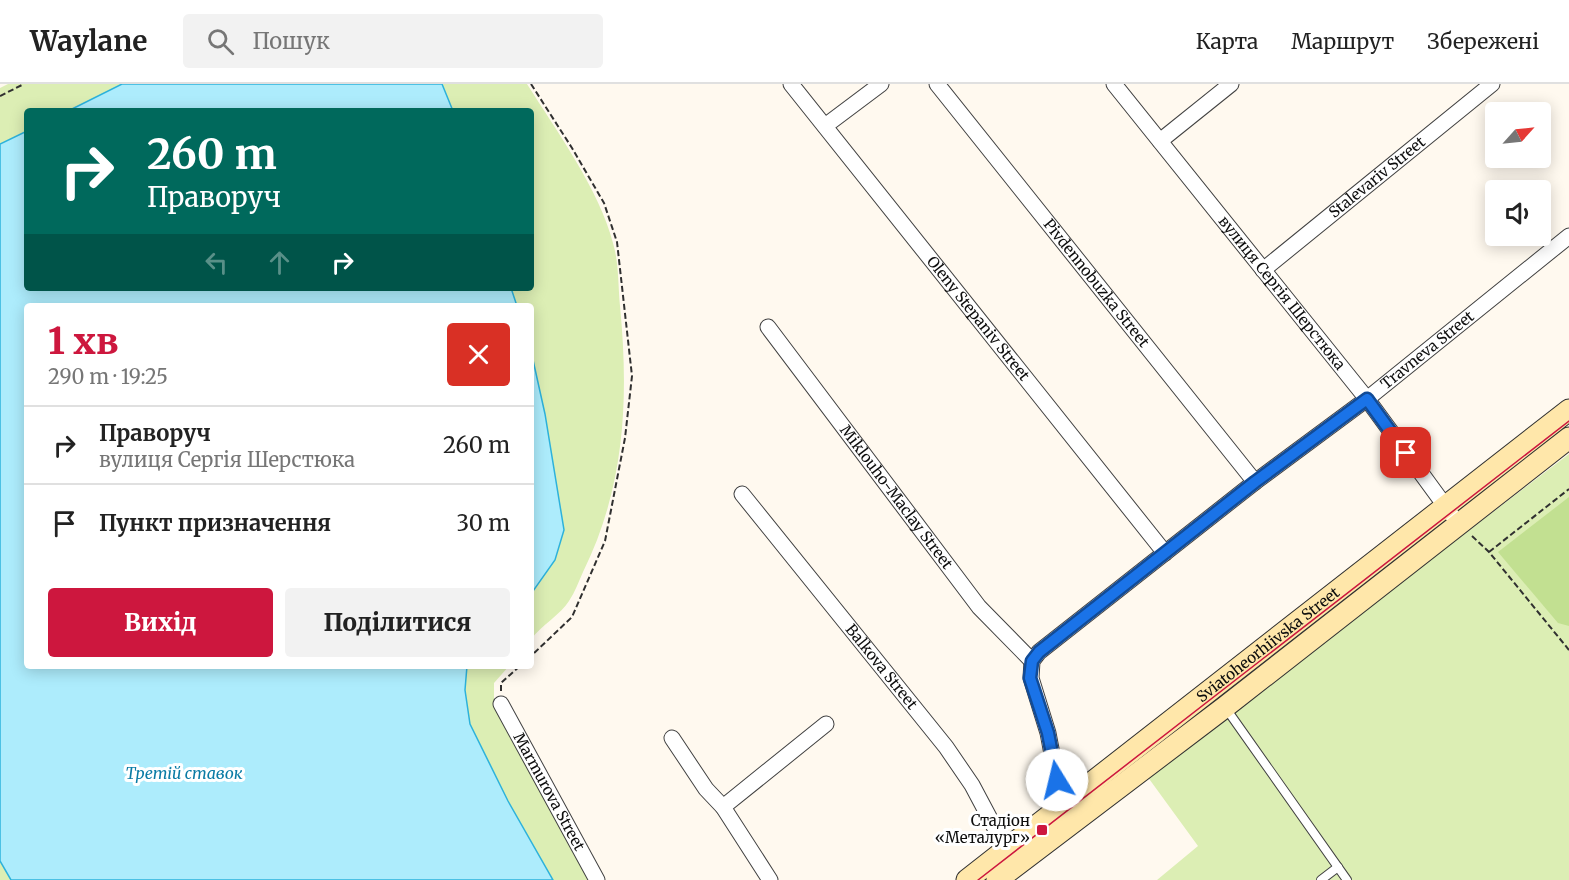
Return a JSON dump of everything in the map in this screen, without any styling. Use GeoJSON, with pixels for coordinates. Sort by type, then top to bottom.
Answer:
{"type":"FeatureCollection","features":[{"type":"Feature","properties":{"kind":"main road","name":"Sviatoheorhiivska Street"},"geometry":{"type":"LineString","coordinates":[[968,880],[1569,410]]}},
{"type":"Feature","properties":{"kind":"main road","name":"Sviatoheorhiivska Street"},"geometry":{"type":"LineString","coordinates":[[997,880],[1226,707],[1569,438]]}},
{"type":"Feature","properties":{"kind":"street","name":"Oleny Stepaniv Street"},"geometry":{"type":"LineString","coordinates":[[791,84],[1165,553]]}},
{"type":"Feature","properties":{"kind":"street"},"geometry":{"type":"LineString","coordinates":[[825,126],[881,84]]}},
{"type":"Feature","properties":{"kind":"street","name":"Pivdennobuzka Street"},"geometry":{"type":"LineString","coordinates":[[937,84],[1255,482]]}},
{"type":"Feature","properties":{"kind":"street","name":"вулиця Сергія Шерстюка"},"geometry":{"type":"LineString","coordinates":[[1114,84],[1367,399],[1458,524]]}},
{"type":"Feature","properties":{"kind":"street"},"geometry":{"type":"LineString","coordinates":[[1160,141],[1231,84]]}},
{"type":"Feature","properties":{"kind":"street","name":"Stalevariv Street"},"geometry":{"type":"LineString","coordinates":[[1263,270],[1492,84]]}},
{"type":"Feature","properties":{"kind":"street","name":"Travneva Street"},"geometry":{"type":"LineString","coordinates":[[1032,661],[1039,652],[1255,482],[1367,399],[1569,236]]}},
{"type":"Feature","properties":{"kind":"street","name":"Miklouho-Maclay Street"},"geometry":{"type":"LineString","coordinates":[[768,327],[979,607],[1032,661]]}},
{"type":"Feature","properties":{"kind":"street","name":"Balkova Street"},"geometry":{"type":"LineString","coordinates":[[742,494],[946,747],[972,785],[1006,849]]}},
{"type":"Feature","properties":{"kind":"street"},"geometry":{"type":"LineString","coordinates":[[1032,661],[1030,678],[1048,733],[1057,780],[1072,799]]}},
{"type":"Feature","properties":{"kind":"street","name":"Marmurova Street"},"geometry":{"type":"LineString","coordinates":[[501,704],[597,880]]}},
{"type":"Feature","properties":{"kind":"street"},"geometry":{"type":"LineString","coordinates":[[723,807],[826,724]]}},
{"type":"Feature","properties":{"kind":"street"},"geometry":{"type":"LineString","coordinates":[[672,738],[706,789],[723,807],[770,880]]}},
{"type":"Feature","properties":{"kind":"lane"},"geometry":{"type":"LineString","coordinates":[[1211,689],[1347,880]]}},
{"type":"Feature","properties":{"kind":"lane"},"geometry":{"type":"LineString","coordinates":[[1321,880],[1338,867]]}},
{"type":"Feature","properties":{"kind":"path"},"geometry":{"type":"LineString","coordinates":[[0,96],[24,84]]}},
{"type":"Feature","properties":{"kind":"path"},"geometry":{"type":"LineString","coordinates":[[531,84],[604,203],[617,242],[632,376],[606,541],[572,617],[534,653]]}},
{"type":"Feature","properties":{"kind":"path"},"geometry":{"type":"LineString","coordinates":[[1489,552],[1569,489]]}},
{"type":"Feature","properties":{"kind":"path"},"geometry":{"type":"LineString","coordinates":[[1458,524],[1489,552],[1569,650]]}},
{"type":"Feature","properties":{"kind":"path"},"geometry":{"type":"LineString","coordinates":[[1563,643],[1569,638]]}},
{"type":"Feature","properties":{"kind":"path"},"geometry":{"type":"LineString","coordinates":[[501,704],[501,683],[517,669]]}},
{"type":"Feature","properties":{"kind":"green space","name":"Третій ставок"},"geometry":{"type":"Polygon","coordinates":[[[8,84],[527,84],[588,182],[607,223],[618,274],[624,375],[621,442],[616,475],[597,540],[566,606],[534,636],[534,303],[24,303],[24,669],[506,669],[494,683],[494,704],[541,794],[591,880],[0,880],[0,88],[8,84]]]}},
{"type":"Feature","properties":{"kind":"green space"},"geometry":{"type":"Polygon","coordinates":[[[1569,454],[1569,880],[1157,880],[1198,846],[1147,776],[1569,454]]]}},
{"type":"Feature","properties":{"kind":"green space"},"geometry":{"type":"Polygon","coordinates":[[[1569,497],[1569,626],[1558,623],[1498,552],[1569,497]]]}},
{"type":"Feature","properties":{"kind":"water"},"geometry":{"type":"Polygon","coordinates":[[[122,84],[442,84],[452,108],[74,108],[122,84]]]}},
{"type":"Feature","properties":{"kind":"water","name":"Третій ставок"},"geometry":{"type":"Polygon","coordinates":[[[24,132],[24,291],[512,291],[516,303],[24,303],[24,669],[467,669],[465,690],[470,724],[508,801],[553,880],[11,880],[0,861],[0,144],[24,132]]]}},
{"type":"Feature","properties":{"kind":"water"},"geometry":{"type":"Polygon","coordinates":[[[534,364],[545,414],[564,530],[555,560],[534,590],[534,364]]]}},
{"type":"Feature","properties":{"kind":"tram line"},"geometry":{"type":"LineString","coordinates":[[978,880],[1569,421]]}},
{"type":"Feature","properties":{"kind":"place","name":"Стадіон «Металург»"},"geometry":{"type":"Point","coordinates":[1042,830]}},
{"type":"Feature","properties":{"kind":"route"},"geometry":{"type":"LineString","coordinates":[[1057,780],[1054,755],[1030,678],[1032,661],[1039,652],[1255,482],[1367,399],[1406,453]]}}]}
